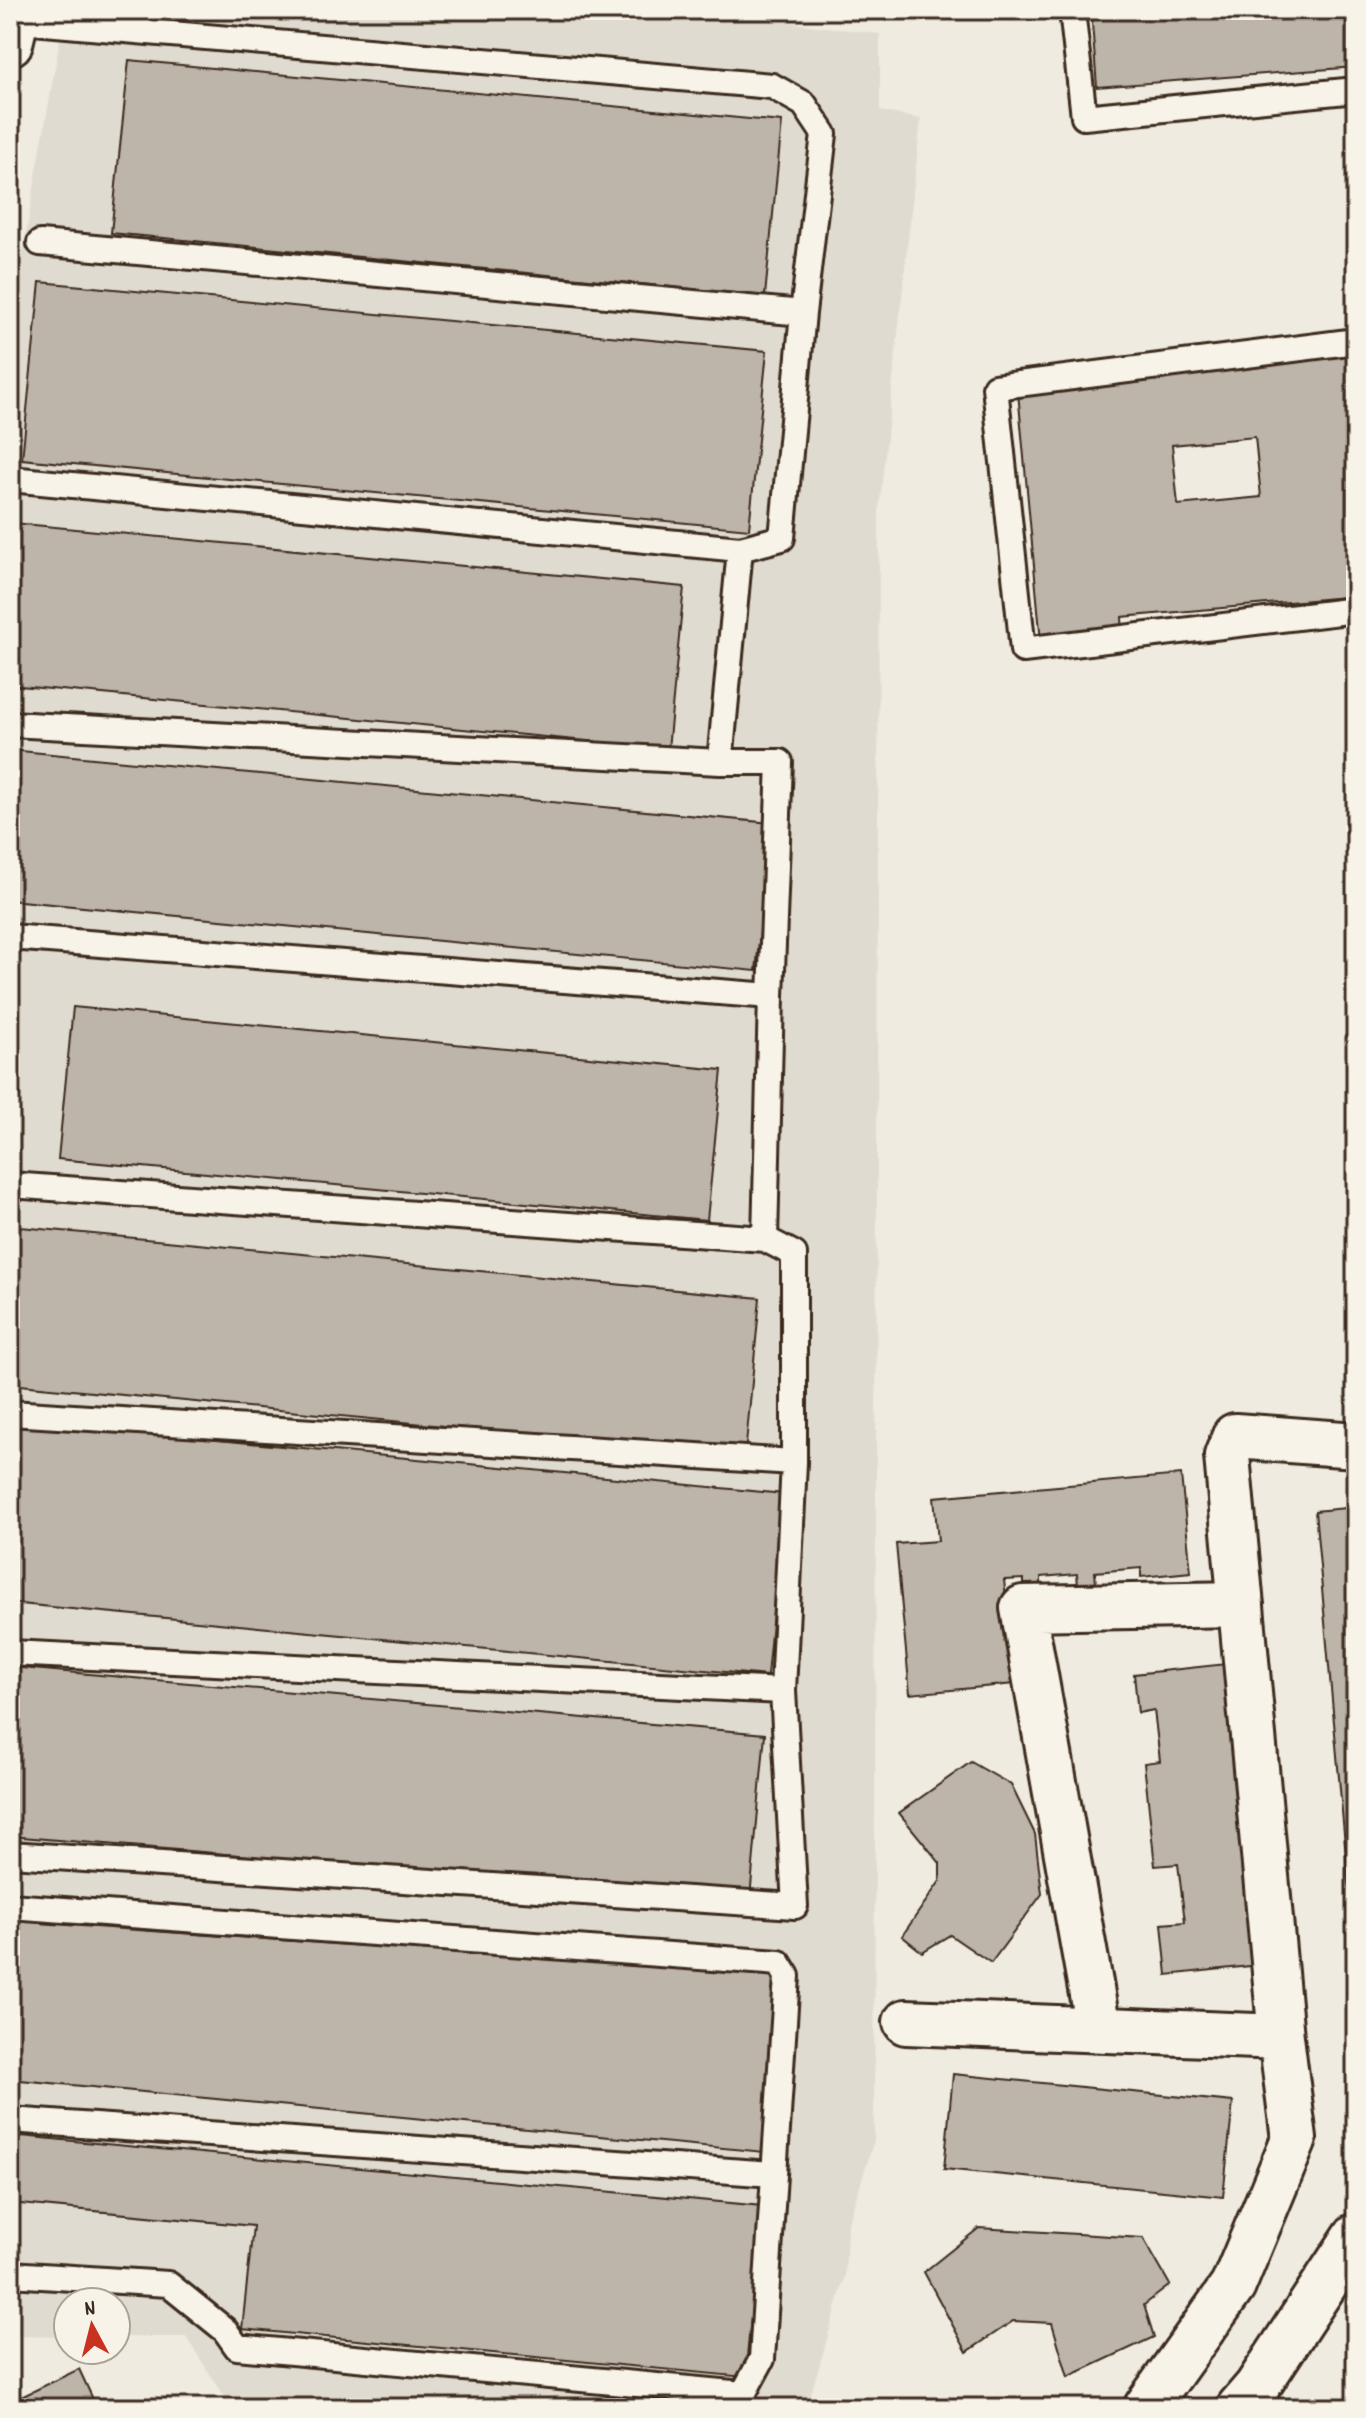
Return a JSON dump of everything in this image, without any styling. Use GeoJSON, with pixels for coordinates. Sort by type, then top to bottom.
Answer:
{"type":"FeatureCollection","features":[{"type":"Feature","properties":{"kind":"street"},"geometry":{"type":"LineString","coordinates":[[1146,2408],[1233,2286],[1294,2139],[1281,2037],[1227,1456],[1235,1436],[1356,1445]]}},
{"type":"Feature","properties":{"kind":"street"},"geometry":{"type":"LineString","coordinates":[[1098,2028],[1023,1608],[1241,1604]]}},
{"type":"Feature","properties":{"kind":"street"},"geometry":{"type":"LineString","coordinates":[[906,2022],[1281,2037]]}},
{"type":"Feature","properties":{"kind":"street"},"geometry":{"type":"LineString","coordinates":[[1239,2408],[1257,2387],[1356,2236]]}},
{"type":"Feature","properties":{"kind":"lane"},"geometry":{"type":"LineString","coordinates":[[1072,10],[1084,117],[1356,90]]}},
{"type":"Feature","properties":{"kind":"lane"},"geometry":{"type":"LineString","coordinates":[[10,479],[740,549],[782,538],[824,134],[804,104],[772,86],[13,24]]}},
{"type":"Feature","properties":{"kind":"lane"},"geometry":{"type":"LineString","coordinates":[[40,243],[803,313]]}},
{"type":"Feature","properties":{"kind":"lane"},"geometry":{"type":"LineString","coordinates":[[1356,341],[995,387],[1023,650],[1356,610]]}},
{"type":"Feature","properties":{"kind":"lane"},"geometry":{"type":"LineString","coordinates":[[720,762],[740,549]]}},
{"type":"Feature","properties":{"kind":"lane"},"geometry":{"type":"LineString","coordinates":[[10,724],[720,762],[780,762],[765,1239]]}},
{"type":"Feature","properties":{"kind":"lane"},"geometry":{"type":"LineString","coordinates":[[10,937],[771,996]]}},
{"type":"Feature","properties":{"kind":"lane"},"geometry":{"type":"LineString","coordinates":[[10,1185],[765,1239],[794,1254],[794,1462],[783,1691],[795,1906],[10,1854]]}},
{"type":"Feature","properties":{"kind":"lane"},"geometry":{"type":"LineString","coordinates":[[10,1413],[794,1462]]}},
{"type":"Feature","properties":{"kind":"lane"},"geometry":{"type":"LineString","coordinates":[[10,1653],[783,1691]]}},
{"type":"Feature","properties":{"kind":"lane"},"geometry":{"type":"LineString","coordinates":[[10,1906],[779,1963],[787,1976],[762,2359],[743,2394],[237,2347],[225,2330],[168,2284],[10,2274]]}},
{"type":"Feature","properties":{"kind":"lane"},"geometry":{"type":"LineString","coordinates":[[10,2120],[774,2174]]}},
{"type":"Feature","properties":{"kind":"shaded area"},"geometry":{"type":"Polygon","coordinates":[[[65,10],[692,10],[880,34],[880,111],[921,119],[879,510],[874,2141],[847,2227],[845,2277],[807,2408],[232,2408],[186,2337],[132,2337],[132,2286],[52,2286],[52,2337],[10,2336],[10,308],[65,10]]]}},
{"type":"Feature","properties":{"kind":"building"},"geometry":{"type":"Polygon","coordinates":[[[1091,10],[1356,10],[1356,67],[1097,87],[1091,10]]]}},
{"type":"Feature","properties":{"kind":"building"},"geometry":{"type":"Polygon","coordinates":[[[129,60],[782,122],[765,296],[111,233],[129,60]]]}},
{"type":"Feature","properties":{"kind":"building"},"geometry":{"type":"Polygon","coordinates":[[[40,282],[767,351],[749,529],[22,459],[40,282]]]}},
{"type":"Feature","properties":{"kind":"building"},"geometry":{"type":"Polygon","coordinates":[[[1356,350],[1356,596],[1122,617],[1123,635],[1041,642],[1018,392],[1356,350]],[[1255,437],[1172,445],[1178,505],[1261,497],[1255,437]]]}},
{"type":"Feature","properties":{"kind":"building"},"geometry":{"type":"Polygon","coordinates":[[[13,523],[684,587],[668,749],[10,685],[13,523]]]}},
{"type":"Feature","properties":{"kind":"building"},"geometry":{"type":"Polygon","coordinates":[[[10,750],[771,823],[756,971],[10,900],[10,750]]]}},
{"type":"Feature","properties":{"kind":"building"},"geometry":{"type":"Polygon","coordinates":[[[73,1007],[722,1070],[707,1220],[58,1159],[73,1007]]]}},
{"type":"Feature","properties":{"kind":"building"},"geometry":{"type":"Polygon","coordinates":[[[10,1226],[760,1298],[745,1455],[10,1384],[10,1226]]]}},
{"type":"Feature","properties":{"kind":"building"},"geometry":{"type":"Polygon","coordinates":[[[10,1420],[784,1494],[767,1676],[10,1603],[10,1420]]]}},
{"type":"Feature","properties":{"kind":"building"},"geometry":{"type":"Polygon","coordinates":[[[1181,1475],[1191,1572],[1141,1577],[1141,1568],[1095,1572],[1096,1584],[1078,1585],[1077,1574],[1041,1577],[1041,1588],[1024,1589],[1024,1579],[1004,1580],[1007,1607],[1002,1608],[1004,1634],[1009,1633],[1014,1684],[910,1694],[896,1544],[938,1541],[934,1497],[1181,1475]]]}},
{"type":"Feature","properties":{"kind":"building"},"geometry":{"type":"Polygon","coordinates":[[[1356,1507],[1356,1899],[1350,1900],[1315,1511],[1356,1507]]]}},
{"type":"Feature","properties":{"kind":"building"},"geometry":{"type":"Polygon","coordinates":[[[1226,1664],[1259,1965],[1167,1975],[1162,1924],[1185,1922],[1178,1864],[1155,1866],[1144,1763],[1160,1761],[1154,1710],[1138,1713],[1134,1674],[1226,1664]]]}},
{"type":"Feature","properties":{"kind":"building"},"geometry":{"type":"Polygon","coordinates":[[[10,1667],[765,1734],[750,1898],[10,1836],[10,1667]]]}},
{"type":"Feature","properties":{"kind":"building"},"geometry":{"type":"Polygon","coordinates":[[[971,1762],[1011,1785],[1035,1834],[1042,1894],[991,1963],[950,1935],[922,1952],[902,1936],[940,1881],[940,1863],[899,1813],[971,1762]]]}},
{"type":"Feature","properties":{"kind":"building"},"geometry":{"type":"Polygon","coordinates":[[[10,1921],[778,1975],[764,2152],[10,2079],[10,1921]]]}},
{"type":"Feature","properties":{"kind":"building"},"geometry":{"type":"Polygon","coordinates":[[[953,2074],[1233,2102],[1223,2197],[944,2169],[953,2074]]]}},
{"type":"Feature","properties":{"kind":"building"},"geometry":{"type":"Polygon","coordinates":[[[10,2135],[762,2206],[745,2377],[242,2329],[253,2226],[10,2203],[10,2135]]]}},
{"type":"Feature","properties":{"kind":"building"},"geometry":{"type":"Polygon","coordinates":[[[979,2228],[1143,2238],[1170,2285],[1144,2305],[1154,2337],[1068,2377],[1052,2323],[1013,2321],[967,2352],[924,2272],[979,2228]]]}},
{"type":"Feature","properties":{"kind":"building"},"geometry":{"type":"Polygon","coordinates":[[[79,2369],[97,2408],[24,2408],[19,2398],[79,2369]]]}}]}
